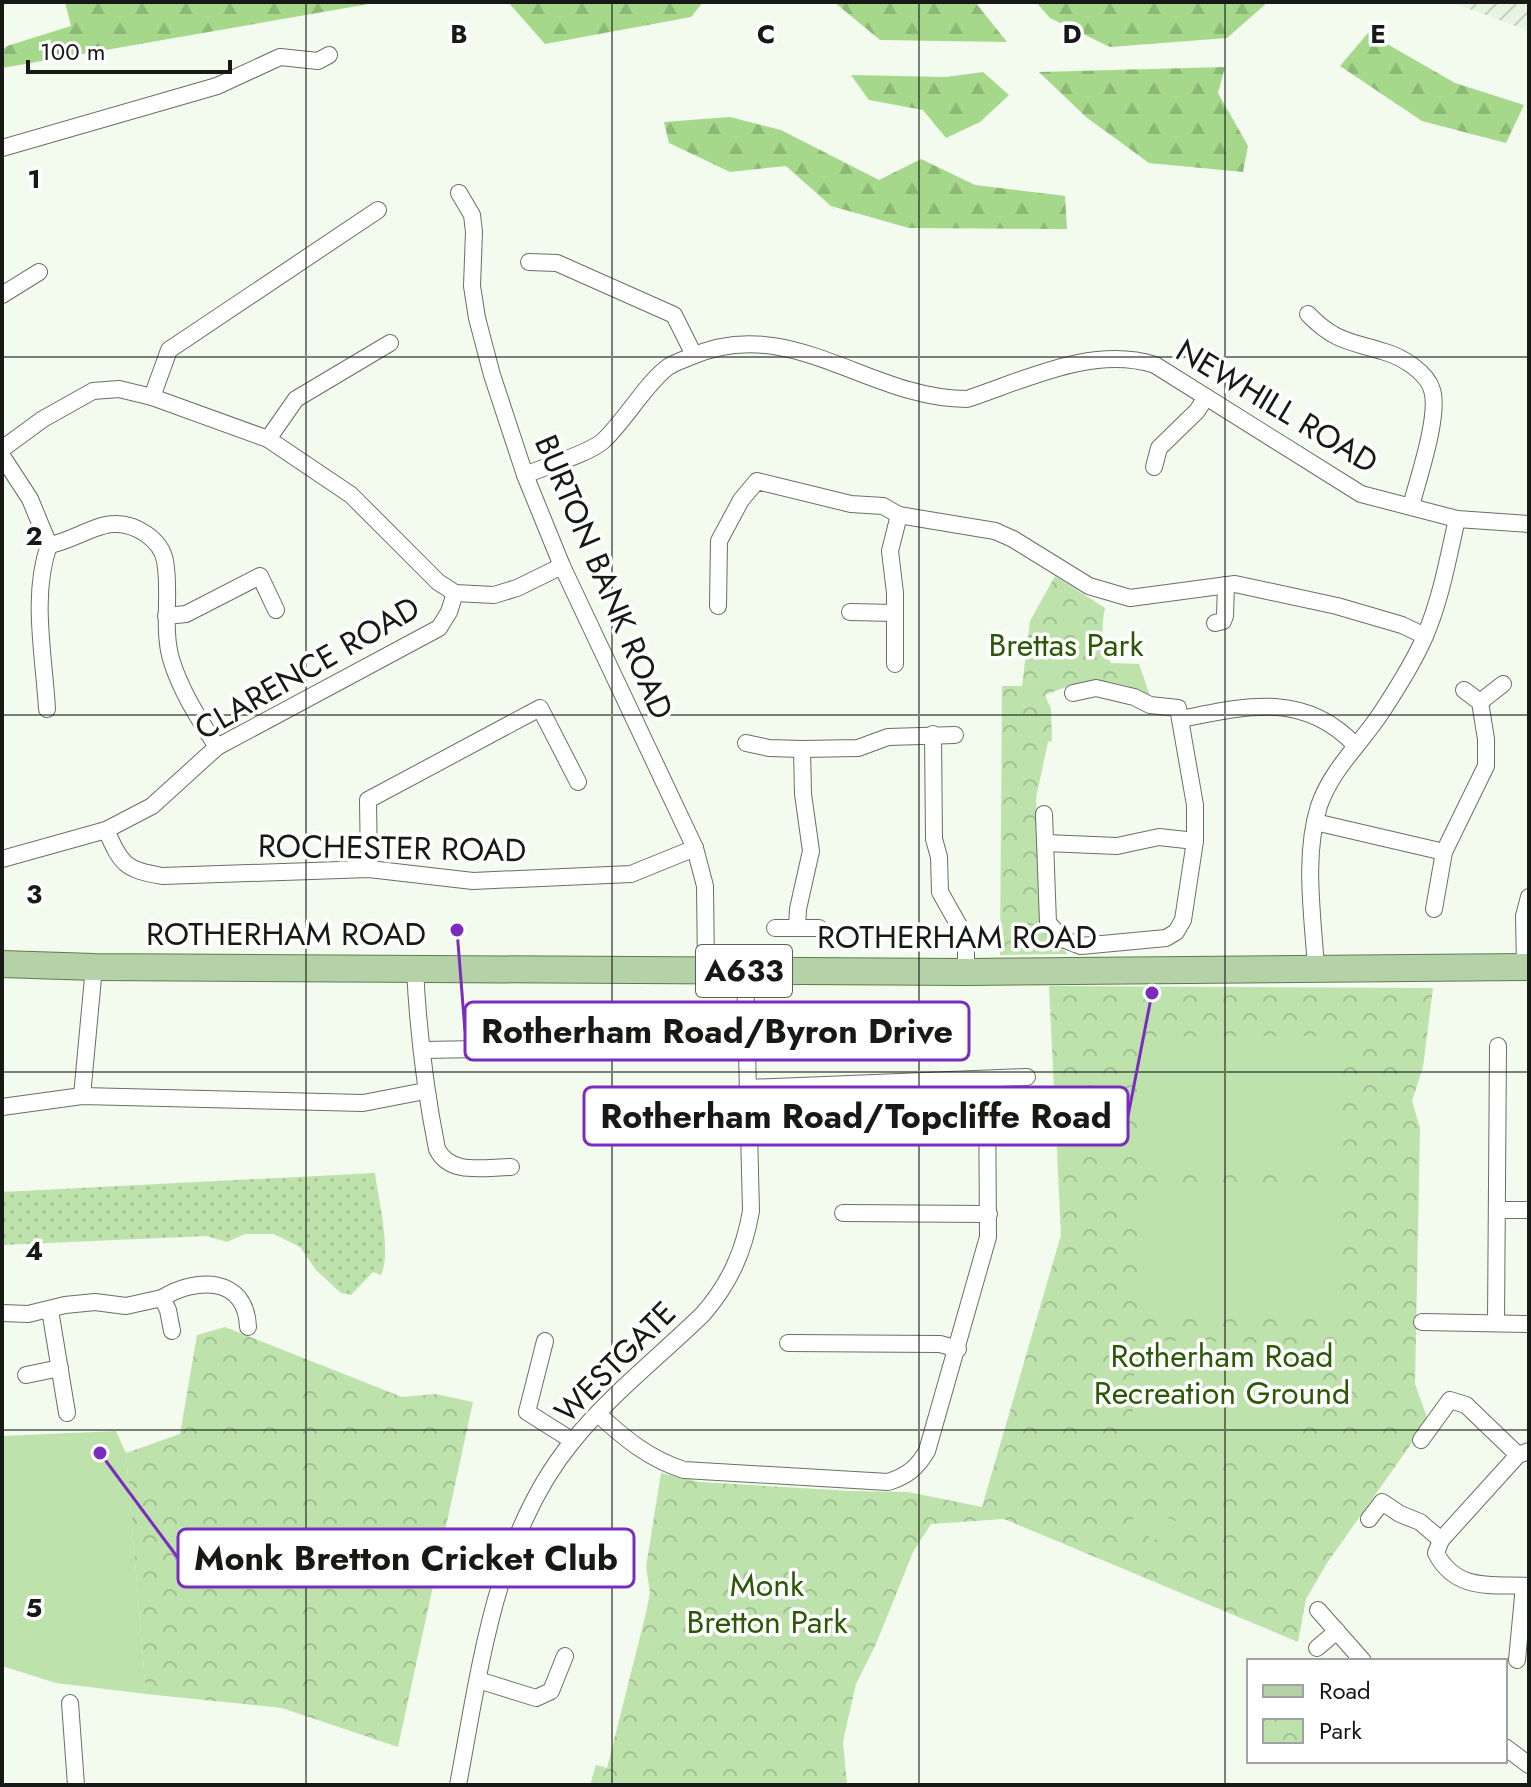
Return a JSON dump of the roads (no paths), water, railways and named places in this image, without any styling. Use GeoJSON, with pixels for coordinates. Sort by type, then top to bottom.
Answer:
{"type":"FeatureCollection","features":[{"type":"Feature","properties":{"kind":"main road","name":"ROTHERHAM ROAD"},"geometry":{"type":"LineString","coordinates":[[2,964],[966,972],[1527,967]]}},
{"type":"Feature","properties":{"kind":"street"},"geometry":{"type":"LineString","coordinates":[[2,148],[217,86],[280,57],[318,61],[329,55]]}},
{"type":"Feature","properties":{"kind":"street","name":"BURTON BANK ROAD"},"geometry":{"type":"LineString","coordinates":[[457,201],[472,215],[472,286],[477,318],[525,475],[562,566],[695,848],[705,886],[706,970]]}},
{"type":"Feature","properties":{"kind":"street"},"geometry":{"type":"LineString","coordinates":[[152,397],[169,350],[378,210]]}},
{"type":"Feature","properties":{"kind":"street"},"geometry":{"type":"LineString","coordinates":[[536,267],[557,263],[674,315],[694,355]]}},
{"type":"Feature","properties":{"kind":"street"},"geometry":{"type":"LineString","coordinates":[[2,295],[39,272]]}},
{"type":"Feature","properties":{"kind":"street"},"geometry":{"type":"LineString","coordinates":[[1308,314],[1324,331],[1353,345],[1389,352],[1426,378],[1433,392],[1433,416],[1411,506]]}},
{"type":"Feature","properties":{"kind":"street"},"geometry":{"type":"LineString","coordinates":[[268,439],[296,399],[390,343]]}},
{"type":"Feature","properties":{"kind":"street","name":"NEWHILL ROAD"},"geometry":{"type":"LineString","coordinates":[[525,475],[601,443],[667,368],[715,347],[747,343],[784,346],[892,386],[954,399],[967,399],[1081,363],[1133,360],[1155,365],[1361,494],[1457,519],[1529,524]]}},
{"type":"Feature","properties":{"kind":"street"},"geometry":{"type":"LineString","coordinates":[[2,449],[43,419],[93,391],[119,389],[152,397],[268,439],[351,495],[438,582],[455,593],[494,595],[517,588],[562,566]]}},
{"type":"Feature","properties":{"kind":"street"},"geometry":{"type":"LineString","coordinates":[[1154,467],[1159,448],[1197,411],[1206,397]]}},
{"type":"Feature","properties":{"kind":"street"},"geometry":{"type":"LineString","coordinates":[[2,456],[30,499],[49,545],[44,560],[40,598],[47,709]]}},
{"type":"Feature","properties":{"kind":"street"},"geometry":{"type":"LineString","coordinates":[[718,606],[719,541],[741,500],[757,481],[851,504],[883,506],[899,515],[995,531],[1089,586],[1130,598],[1235,584],[1337,606],[1402,625],[1425,636]]}},
{"type":"Feature","properties":{"kind":"street"},"geometry":{"type":"LineString","coordinates":[[895,664],[895,593],[890,551],[899,515]]}},
{"type":"Feature","properties":{"kind":"street"},"geometry":{"type":"LineString","coordinates":[[1316,969],[1310,878],[1315,822],[1320,803],[1333,777],[1381,714],[1425,636],[1441,590],[1457,519]]}},
{"type":"Feature","properties":{"kind":"street"},"geometry":{"type":"LineString","coordinates":[[49,545],[112,523],[134,527],[154,539],[165,559],[170,656],[184,694],[217,747]]}},
{"type":"Feature","properties":{"kind":"street"},"geometry":{"type":"LineString","coordinates":[[166,616],[186,614],[260,576],[276,610]]}},
{"type":"Feature","properties":{"kind":"street"},"geometry":{"type":"LineString","coordinates":[[1215,623],[1223,621],[1225,616],[1226,585]]}},
{"type":"Feature","properties":{"kind":"street","name":"CLARENCE ROAD"},"geometry":{"type":"LineString","coordinates":[[2,859],[106,830],[152,806],[217,747],[439,628],[449,612],[455,593]]}},
{"type":"Feature","properties":{"kind":"street"},"geometry":{"type":"LineString","coordinates":[[850,612],[895,613]]}},
{"type":"Feature","properties":{"kind":"street"},"geometry":{"type":"LineString","coordinates":[[1480,702],[1503,684]]}},
{"type":"Feature","properties":{"kind":"street"},"geometry":{"type":"LineString","coordinates":[[1044,814],[1048,923],[1063,939],[1081,946],[1166,938],[1176,932],[1183,920],[1195,841],[1195,805],[1178,708],[1150,705],[1117,692],[1096,688],[1073,693]]}},
{"type":"Feature","properties":{"kind":"street"},"geometry":{"type":"LineString","coordinates":[[1434,909],[1444,852],[1486,766],[1486,739],[1480,702],[1464,690]]}},
{"type":"Feature","properties":{"kind":"street"},"geometry":{"type":"LineString","coordinates":[[1181,719],[1241,707],[1272,705],[1294,708],[1323,718],[1355,745]]}},
{"type":"Feature","properties":{"kind":"street"},"geometry":{"type":"LineString","coordinates":[[369,869],[368,800],[540,708],[578,782]]}},
{"type":"Feature","properties":{"kind":"street"},"geometry":{"type":"LineString","coordinates":[[933,734],[934,839],[939,857],[940,892],[962,931],[966,946],[966,972]]}},
{"type":"Feature","properties":{"kind":"street"},"geometry":{"type":"LineString","coordinates":[[746,743],[769,748],[858,748],[888,737],[955,735]]}},
{"type":"Feature","properties":{"kind":"street"},"geometry":{"type":"LineString","coordinates":[[797,928],[798,909],[811,851],[803,794],[802,749]]}},
{"type":"Feature","properties":{"kind":"street"},"geometry":{"type":"LineString","coordinates":[[1315,822],[1444,852]]}},
{"type":"Feature","properties":{"kind":"street","name":"ROCHESTER ROAD"},"geometry":{"type":"LineString","coordinates":[[106,830],[117,854],[132,871],[162,876],[369,869],[473,881],[631,874],[695,848]]}},
{"type":"Feature","properties":{"kind":"street"},"geometry":{"type":"LineString","coordinates":[[1046,843],[1117,846],[1159,837],[1195,841]]}},
{"type":"Feature","properties":{"kind":"street"},"geometry":{"type":"LineString","coordinates":[[1527,967],[1524,916],[1529,897]]}},
{"type":"Feature","properties":{"kind":"street"},"geometry":{"type":"LineString","coordinates":[[775,928],[819,928]]}},
{"type":"Feature","properties":{"kind":"street"},"geometry":{"type":"LineString","coordinates":[[82,1096],[94,967]]}},
{"type":"Feature","properties":{"kind":"street"},"geometry":{"type":"LineString","coordinates":[[415,969],[418,1034],[437,1149],[446,1163],[453,1167],[511,1167]]}},
{"type":"Feature","properties":{"kind":"street","name":"WESTGATE"},"geometry":{"type":"LineString","coordinates":[[458,1785],[500,1585],[522,1526],[554,1467],[573,1441],[718,1298],[737,1264],[751,1211],[745,971]]}},
{"type":"Feature","properties":{"kind":"street"},"geometry":{"type":"LineString","coordinates":[[422,1050],[642,1046]]}},
{"type":"Feature","properties":{"kind":"street"},"geometry":{"type":"LineString","coordinates":[[1496,1323],[1498,1046]]}},
{"type":"Feature","properties":{"kind":"street"},"geometry":{"type":"LineString","coordinates":[[747,1088],[1027,1077]]}},
{"type":"Feature","properties":{"kind":"street"},"geometry":{"type":"LineString","coordinates":[[598,1414],[635,1447],[669,1466],[684,1470],[888,1482],[903,1477],[918,1466],[927,1451],[988,1237],[987,1079]]}},
{"type":"Feature","properties":{"kind":"street"},"geometry":{"type":"LineString","coordinates":[[2,1107],[82,1096],[363,1103],[425,1091]]}},
{"type":"Feature","properties":{"kind":"street"},"geometry":{"type":"LineString","coordinates":[[1497,1210],[1529,1210]]}},
{"type":"Feature","properties":{"kind":"street"},"geometry":{"type":"LineString","coordinates":[[843,1213],[989,1214]]}},
{"type":"Feature","properties":{"kind":"street"},"geometry":{"type":"LineString","coordinates":[[2,1313],[28,1314],[95,1302],[126,1306],[162,1298],[180,1287],[212,1285],[246,1293],[248,1327]]}},
{"type":"Feature","properties":{"kind":"street"},"geometry":{"type":"LineString","coordinates":[[162,1298],[172,1331]]}},
{"type":"Feature","properties":{"kind":"street"},"geometry":{"type":"LineString","coordinates":[[50,1310],[67,1413]]}},
{"type":"Feature","properties":{"kind":"street"},"geometry":{"type":"LineString","coordinates":[[1422,1322],[1529,1324]]}},
{"type":"Feature","properties":{"kind":"street"},"geometry":{"type":"LineString","coordinates":[[788,1343],[806,1334],[940,1344],[958,1349]]}},
{"type":"Feature","properties":{"kind":"street"},"geometry":{"type":"LineString","coordinates":[[545,1341],[527,1412],[573,1441]]}},
{"type":"Feature","properties":{"kind":"street"},"geometry":{"type":"LineString","coordinates":[[26,1375],[60,1368]]}},
{"type":"Feature","properties":{"kind":"street"},"geometry":{"type":"LineString","coordinates":[[1421,1440],[1450,1400],[1466,1405],[1524,1453],[1441,1540],[1436,1553],[1441,1563],[1460,1580],[1472,1584],[1526,1586],[1517,1660]]}},
{"type":"Feature","properties":{"kind":"street"},"geometry":{"type":"LineString","coordinates":[[1369,1519],[1382,1502],[1420,1522],[1441,1540]]}},
{"type":"Feature","properties":{"kind":"street"},"geometry":{"type":"LineString","coordinates":[[1318,1610],[1361,1659]]}},
{"type":"Feature","properties":{"kind":"street"},"geometry":{"type":"LineString","coordinates":[[1317,1648],[1337,1631]]}},
{"type":"Feature","properties":{"kind":"street"},"geometry":{"type":"LineString","coordinates":[[478,1680],[536,1698],[551,1691],[565,1656]]}},
{"type":"Feature","properties":{"kind":"street"},"geometry":{"type":"LineString","coordinates":[[70,1703],[76,1785]]}},
{"type":"Feature","properties":{"kind":"street"},"geometry":{"type":"LineString","coordinates":[[1507,1748],[1529,1765]]}},
{"type":"Feature","properties":{"kind":"place","name":"Rotherham Road/Byron Drive"},"geometry":{"type":"Point","coordinates":[457,930]}},
{"type":"Feature","properties":{"kind":"place","name":"Rotherham Road/Topcliffe Road"},"geometry":{"type":"Point","coordinates":[1152,993]}},
{"type":"Feature","properties":{"kind":"place","name":"Monk Bretton Cricket Club"},"geometry":{"type":"Point","coordinates":[100,1453]}},
{"type":"Feature","properties":{"kind":"park label","name":"Brettas Park"},"geometry":{"type":"Point","coordinates":[1066,645]}},
{"type":"Feature","properties":{"kind":"park label","name":"Rotherham Road Recreation Ground"},"geometry":{"type":"Point","coordinates":[1222,1374]}},
{"type":"Feature","properties":{"kind":"park label","name":"Monk Bretton Park"},"geometry":{"type":"Point","coordinates":[767,1604]}}]}
